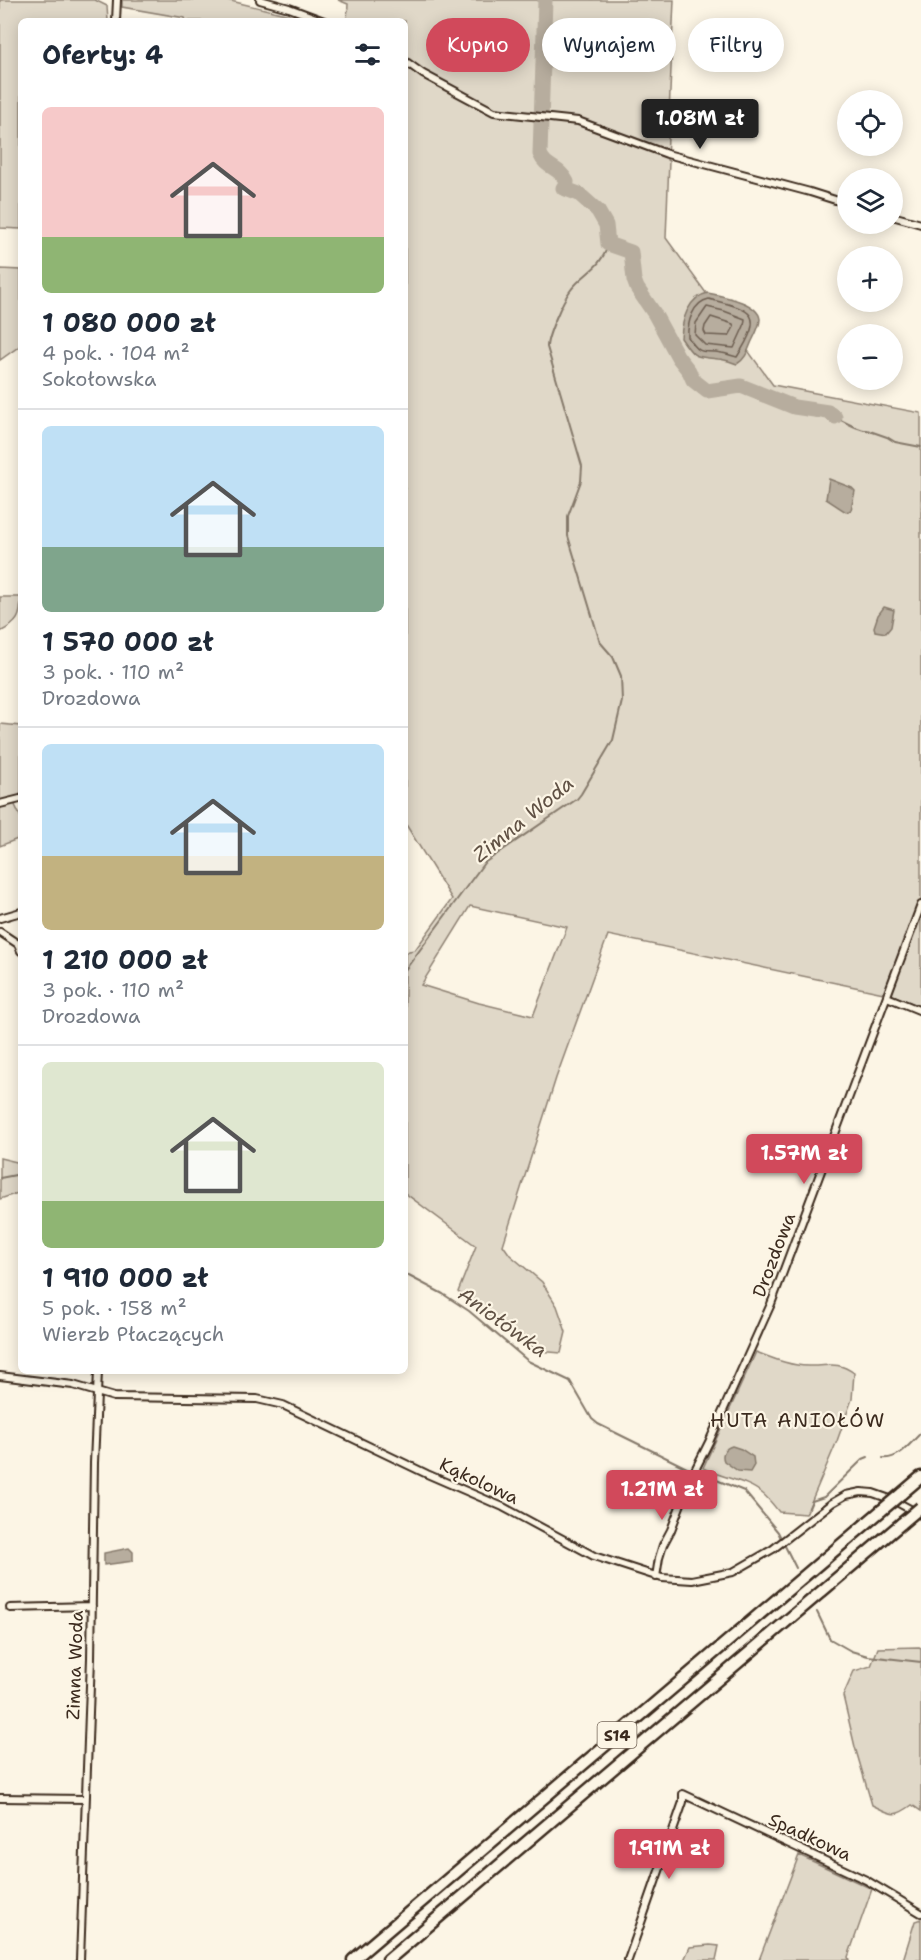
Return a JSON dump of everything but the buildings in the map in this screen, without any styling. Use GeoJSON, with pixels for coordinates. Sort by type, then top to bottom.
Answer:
{"type":"FeatureCollection","features":[{"type":"Feature","properties":{"kind":"highway","name":"S14"},"geometry":{"type":"LineString","coordinates":[[353,1960],[921,1477]]}},
{"type":"Feature","properties":{"kind":"highway","name":"S14"},"geometry":{"type":"LineString","coordinates":[[388,1960],[921,1507]]}},
{"type":"Feature","properties":{"kind":"street"},"geometry":{"type":"LineString","coordinates":[[116,18],[117,0]]}},
{"type":"Feature","properties":{"kind":"street"},"geometry":{"type":"LineString","coordinates":[[260,0],[316,18]]}},
{"type":"Feature","properties":{"kind":"street"},"geometry":{"type":"LineString","coordinates":[[408,64],[494,112],[586,123],[667,154],[837,201]]}},
{"type":"Feature","properties":{"kind":"street"},"geometry":{"type":"LineString","coordinates":[[903,219],[921,224]]}},
{"type":"Feature","properties":{"kind":"street"},"geometry":{"type":"LineString","coordinates":[[0,804],[18,801]]}},
{"type":"Feature","properties":{"kind":"street","name":"Drozdowa"},"geometry":{"type":"LineString","coordinates":[[657,1577],[663,1545],[771,1304],[921,905]]}},
{"type":"Feature","properties":{"kind":"street"},"geometry":{"type":"LineString","coordinates":[[0,918],[18,913]]}},
{"type":"Feature","properties":{"kind":"street"},"geometry":{"type":"LineString","coordinates":[[0,932],[18,944]]}},
{"type":"Feature","properties":{"kind":"street"},"geometry":{"type":"LineString","coordinates":[[887,997],[921,1011]]}},
{"type":"Feature","properties":{"kind":"street","name":"Zimna Woda"},"geometry":{"type":"LineString","coordinates":[[80,1960],[98,1374]]}},
{"type":"Feature","properties":{"kind":"street","name":"Kąkolowa"},"geometry":{"type":"LineString","coordinates":[[0,1376],[73,1385],[119,1398],[257,1400],[283,1405],[503,1508],[594,1556],[657,1577],[692,1580],[733,1572],[773,1550],[832,1503],[846,1495],[861,1492],[873,1493],[893,1500],[921,1515]]}},
{"type":"Feature","properties":{"kind":"street"},"geometry":{"type":"LineString","coordinates":[[10,1608],[92,1606]]}},
{"type":"Feature","properties":{"kind":"street","name":"Spadkowa"},"geometry":{"type":"LineString","coordinates":[[628,1960],[683,1802],[683,1794],[866,1880],[921,1913]]}},
{"type":"Feature","properties":{"kind":"street"},"geometry":{"type":"LineString","coordinates":[[0,1798],[86,1799]]}},
{"type":"Feature","properties":{"kind":"shaded area"},"geometry":{"type":"Polygon","coordinates":[[[0,0],[95,0],[107,6],[108,18],[18,18],[18,229],[0,228],[0,0]]]}},
{"type":"Feature","properties":{"kind":"shaded area"},"geometry":{"type":"Polygon","coordinates":[[[122,0],[227,0],[302,18],[185,18],[122,7],[122,0]]]}},
{"type":"Feature","properties":{"kind":"shaded area"},"geometry":{"type":"Polygon","coordinates":[[[338,0],[674,0],[673,18],[542,18],[542,72],[671,72],[666,238],[773,385],[921,413],[921,1007],[893,995],[608,935],[556,1078],[503,1245],[510,1255],[542,1282],[557,1306],[566,1332],[561,1353],[538,1351],[458,1292],[476,1246],[408,1195],[408,952],[415,950],[452,899],[408,828],[408,18],[347,18],[348,4],[338,0]],[[470,906],[421,985],[479,1003],[533,1016],[567,927],[470,906]]]}},
{"type":"Feature","properties":{"kind":"shaded area"},"geometry":{"type":"Polygon","coordinates":[[[0,269],[18,270],[18,347],[0,360],[0,269]]]}},
{"type":"Feature","properties":{"kind":"shaded area"},"geometry":{"type":"Polygon","coordinates":[[[0,597],[18,597],[17,619],[11,626],[0,632],[0,597]]]}},
{"type":"Feature","properties":{"kind":"shaded area"},"geometry":{"type":"Polygon","coordinates":[[[0,724],[18,726],[18,798],[15,805],[18,812],[18,839],[0,846],[0,724]]]}},
{"type":"Feature","properties":{"kind":"shaded area"},"geometry":{"type":"Polygon","coordinates":[[[0,1158],[18,1162],[18,1193],[0,1199],[0,1158]]]}},
{"type":"Feature","properties":{"kind":"shaded area"},"geometry":{"type":"Polygon","coordinates":[[[756,1352],[795,1365],[837,1365],[854,1373],[852,1399],[806,1514],[779,1512],[757,1489],[703,1468],[756,1352]]]}},
{"type":"Feature","properties":{"kind":"shaded area"},"geometry":{"type":"Polygon","coordinates":[[[878,1648],[921,1648],[921,1811],[912,1805],[901,1812],[892,1814],[872,1805],[843,1696],[854,1671],[871,1666],[878,1648]]]}},
{"type":"Feature","properties":{"kind":"shaded area"},"geometry":{"type":"Polygon","coordinates":[[[799,1855],[872,1889],[848,1957],[849,1960],[759,1960],[799,1855]]]}},
{"type":"Feature","properties":{"kind":"shaded area"},"geometry":{"type":"Polygon","coordinates":[[[921,1919],[921,1960],[903,1960],[915,1921],[921,1919]]]}},
{"type":"Feature","properties":{"kind":"shaded area"},"geometry":{"type":"Polygon","coordinates":[[[719,1946],[716,1960],[684,1960],[690,1947],[719,1946]]]}},
{"type":"Feature","properties":{"kind":"water"},"geometry":{"type":"Polygon","coordinates":[[[708,293],[746,304],[758,313],[760,319],[757,330],[745,357],[737,364],[696,356],[681,338],[687,310],[695,299],[708,293]]]}},
{"type":"Feature","properties":{"kind":"water"},"geometry":{"type":"Polygon","coordinates":[[[829,479],[855,491],[851,510],[846,512],[826,499],[829,479]]]}},
{"type":"Feature","properties":{"kind":"water"},"geometry":{"type":"Polygon","coordinates":[[[884,607],[894,610],[891,627],[886,633],[875,631],[874,627],[884,607]]]}},
{"type":"Feature","properties":{"kind":"water"},"geometry":{"type":"Polygon","coordinates":[[[732,1446],[753,1457],[754,1465],[750,1472],[738,1471],[724,1461],[724,1452],[732,1446]]]}},
{"type":"Feature","properties":{"kind":"water"},"geometry":{"type":"Polygon","coordinates":[[[129,1548],[133,1552],[133,1561],[104,1565],[104,1553],[129,1548]]]}},
{"type":"Feature","properties":{"kind":"waterway"},"geometry":{"type":"LineString","coordinates":[[545,0],[540,154],[564,177],[567,182],[563,188],[579,194],[598,211],[606,225],[608,244],[631,252],[637,288],[693,380],[707,391],[741,386],[794,407],[828,412],[835,417]]}},
{"type":"Feature","properties":{"kind":"waterway","name":"Zimna Woda"},"geometry":{"type":"LineString","coordinates":[[408,966],[484,863],[577,799],[613,740],[622,701],[621,676],[613,657],[600,642],[568,536],[568,516],[581,481],[582,466],[547,347],[552,327],[567,296],[601,260],[608,245]]}},
{"type":"Feature","properties":{"kind":"waterway"},"geometry":{"type":"LineString","coordinates":[[835,417],[895,442],[921,447]]}},
{"type":"Feature","properties":{"kind":"waterway","name":"Zimna Woda"},"geometry":{"type":"LineString","coordinates":[[0,1178],[18,1175]]}},
{"type":"Feature","properties":{"kind":"waterway","name":"Aniołówka"},"geometry":{"type":"LineString","coordinates":[[408,1276],[469,1311],[528,1361],[570,1381],[592,1419],[598,1424],[689,1469],[744,1491],[778,1532],[796,1568]]}},
{"type":"Feature","properties":{"kind":"waterway"},"geometry":{"type":"LineString","coordinates":[[883,1458],[899,1454],[921,1433]]}},
{"type":"Feature","properties":{"kind":"waterway"},"geometry":{"type":"LineString","coordinates":[[809,1508],[812,1501],[824,1497],[863,1459],[868,1457]]}},
{"type":"Feature","properties":{"kind":"waterway","name":"Aniołówka"},"geometry":{"type":"LineString","coordinates":[[817,1612],[830,1639],[851,1651],[868,1656],[921,1662]]}},
{"type":"Feature","properties":{"kind":"district","name":"HUTA ANIOŁÓW"},"geometry":{"type":"Point","coordinates":[798,1420]}}]}
